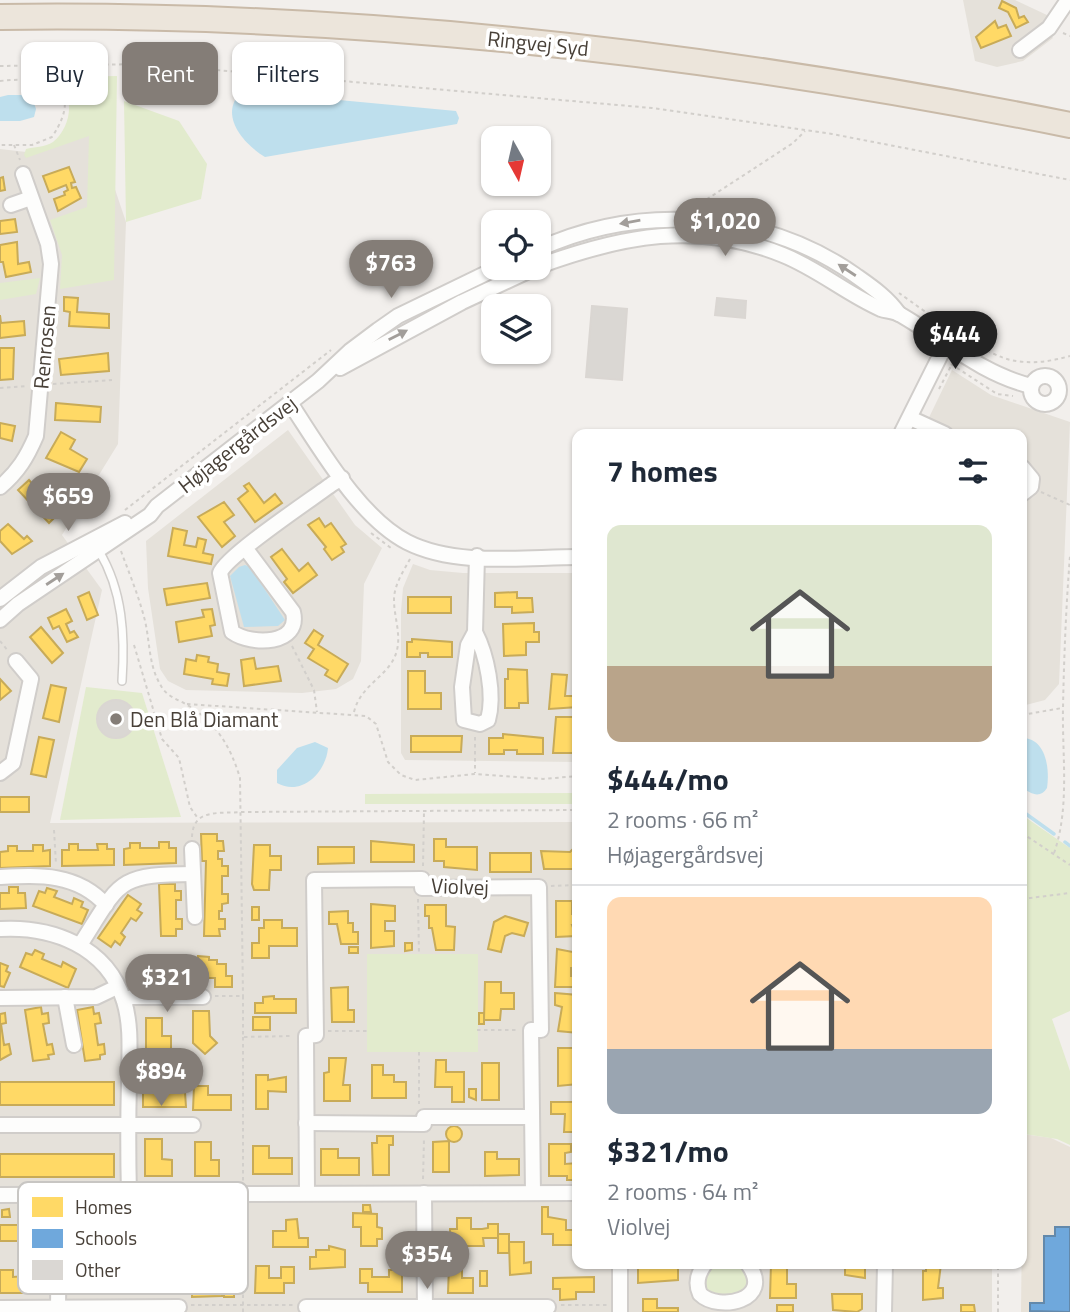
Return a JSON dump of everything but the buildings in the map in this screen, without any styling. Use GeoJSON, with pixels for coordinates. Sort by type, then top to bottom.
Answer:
{"type":"FeatureCollection","features":[{"type":"Feature","properties":{"kind":"highway","name":"Ringvej Syd"},"geometry":{"type":"LineString","coordinates":[[0,17],[99,16],[248,20],[410,30],[567,45],[797,76],[1070,125]]}},
{"type":"Feature","properties":{"kind":"street"},"geometry":{"type":"LineString","coordinates":[[1020,50],[1049,28],[1068,0]]}},
{"type":"Feature","properties":{"kind":"street","name":"Renrosen"},"geometry":{"type":"LineString","coordinates":[[0,487],[27,457],[36,436],[51,264],[48,244],[23,174]]}},
{"type":"Feature","properties":{"kind":"street"},"geometry":{"type":"LineString","coordinates":[[10,205],[31,198]]}},
{"type":"Feature","properties":{"kind":"street","name":"Højagergårdsvej"},"geometry":{"type":"LineString","coordinates":[[551,245],[590,231],[640,220],[679,220],[750,229],[813,250],[889,299],[899,314],[943,351],[1025,384]]}},
{"type":"Feature","properties":{"kind":"street","name":"Højagergårdsvej"},"geometry":{"type":"LineString","coordinates":[[551,262],[626,238],[658,235],[742,243],[782,254],[826,276],[881,309],[899,314]]}},
{"type":"Feature","properties":{"kind":"street","name":"Højagergårdsvej"},"geometry":{"type":"LineString","coordinates":[[0,599],[41,568],[157,506],[318,381],[350,351],[398,316],[481,276]]}},
{"type":"Feature","properties":{"kind":"street","name":"Højagergårdsvej"},"geometry":{"type":"LineString","coordinates":[[318,381],[368,351],[511,280]]}},
{"type":"Feature","properties":{"kind":"street"},"geometry":{"type":"LineString","coordinates":[[904,429],[943,351]]}},
{"type":"Feature","properties":{"kind":"street"},"geometry":{"type":"LineString","coordinates":[[285,407],[378,522],[409,543],[445,553],[477,556],[572,557]]}},
{"type":"Feature","properties":{"kind":"street"},"geometry":{"type":"LineString","coordinates":[[910,418],[934,429]]}},
{"type":"Feature","properties":{"kind":"street"},"geometry":{"type":"LineString","coordinates":[[1027,469],[1032,479],[1027,488]]}},
{"type":"Feature","properties":{"kind":"street"},"geometry":{"type":"LineString","coordinates":[[246,549],[293,612],[296,622],[287,635],[250,641],[232,632],[220,573],[223,566],[342,478]]}},
{"type":"Feature","properties":{"kind":"street","name":"Højagergårdsvej"},"geometry":{"type":"LineString","coordinates":[[0,620],[18,604],[102,556],[157,506]]}},
{"type":"Feature","properties":{"kind":"street"},"geometry":{"type":"LineString","coordinates":[[475,632],[483,646],[491,708],[488,720],[475,724],[464,720],[461,709],[468,645],[475,632],[477,556]]}},
{"type":"Feature","properties":{"kind":"street"},"geometry":{"type":"LineString","coordinates":[[0,773],[13,763],[31,679],[16,661]]}},
{"type":"Feature","properties":{"kind":"street"},"geometry":{"type":"LineString","coordinates":[[192,849],[195,918]]}},
{"type":"Feature","properties":{"kind":"street"},"geometry":{"type":"LineString","coordinates":[[80,945],[114,892],[137,877],[193,874]]}},
{"type":"Feature","properties":{"kind":"street"},"geometry":{"type":"LineString","coordinates":[[0,877],[55,877],[82,885],[106,905]]}},
{"type":"Feature","properties":{"kind":"street","name":"Violvej"},"geometry":{"type":"LineString","coordinates":[[307,1193],[306,1123],[314,880],[539,887]]}},
{"type":"Feature","properties":{"kind":"street"},"geometry":{"type":"LineString","coordinates":[[533,1193],[531,1030],[541,1030],[539,887]]}},
{"type":"Feature","properties":{"kind":"street"},"geometry":{"type":"LineString","coordinates":[[0,929],[29,928],[55,933],[80,945],[121,994],[129,1025],[129,1182]]}},
{"type":"Feature","properties":{"kind":"street"},"geometry":{"type":"LineString","coordinates":[[0,998],[96,997],[121,994],[132,997],[203,996]]}},
{"type":"Feature","properties":{"kind":"street"},"geometry":{"type":"LineString","coordinates":[[65,998],[74,1045]]}},
{"type":"Feature","properties":{"kind":"street"},"geometry":{"type":"LineString","coordinates":[[306,1123],[532,1116]]}},
{"type":"Feature","properties":{"kind":"street"},"geometry":{"type":"LineString","coordinates":[[0,1125],[193,1125]]}},
{"type":"Feature","properties":{"kind":"street"},"geometry":{"type":"LineString","coordinates":[[248,1193],[572,1193]]}},
{"type":"Feature","properties":{"kind":"street"},"geometry":{"type":"LineString","coordinates":[[424,1193],[425,1310]]}},
{"type":"Feature","properties":{"kind":"street"},"geometry":{"type":"LineString","coordinates":[[0,1195],[18,1195]]}},
{"type":"Feature","properties":{"kind":"street"},"geometry":{"type":"LineString","coordinates":[[620,1269],[620,1309]]}},
{"type":"Feature","properties":{"kind":"street"},"geometry":{"type":"LineString","coordinates":[[703,1269],[698,1279],[698,1289],[709,1306],[717,1311],[736,1310],[750,1300],[756,1282],[750,1269]]}},
{"type":"Feature","properties":{"kind":"street"},"geometry":{"type":"LineString","coordinates":[[884,1312],[885,1269]]}},
{"type":"Feature","properties":{"kind":"street"},"geometry":{"type":"LineString","coordinates":[[0,1308],[58,1310],[179,1307]]}},
{"type":"Feature","properties":{"kind":"street"},"geometry":{"type":"LineString","coordinates":[[306,1307],[425,1310],[548,1307]]}},
{"type":"Feature","properties":{"kind":"lane"},"geometry":{"type":"LineString","coordinates":[[102,556],[125,633],[122,681]]}},
{"type":"Feature","properties":{"kind":"path"},"geometry":{"type":"LineString","coordinates":[[0,66],[148,64],[652,108],[806,131],[1070,180]]}},
{"type":"Feature","properties":{"kind":"path"},"geometry":{"type":"LineString","coordinates":[[0,81],[42,79],[54,84],[62,95],[65,110],[52,137],[32,145],[0,145]]}},
{"type":"Feature","properties":{"kind":"path"},"geometry":{"type":"LineString","coordinates":[[694,213],[695,207],[709,195],[793,144],[806,131]]}},
{"type":"Feature","properties":{"kind":"path"},"geometry":{"type":"LineString","coordinates":[[14,144],[23,174]]}},
{"type":"Feature","properties":{"kind":"path"},"geometry":{"type":"LineString","coordinates":[[110,531],[106,523],[337,346]]}},
{"type":"Feature","properties":{"kind":"path"},"geometry":{"type":"LineString","coordinates":[[943,351],[997,394],[1011,397],[1025,384],[1023,362]]}},
{"type":"Feature","properties":{"kind":"path"},"geometry":{"type":"LineString","coordinates":[[0,388],[112,380]]}},
{"type":"Feature","properties":{"kind":"path"},"geometry":{"type":"LineString","coordinates":[[270,397],[285,407]]}},
{"type":"Feature","properties":{"kind":"path"},"geometry":{"type":"LineString","coordinates":[[1027,490],[1070,505]]}},
{"type":"Feature","properties":{"kind":"path"},"geometry":{"type":"LineString","coordinates":[[364,526],[395,551]]}},
{"type":"Feature","properties":{"kind":"path"},"geometry":{"type":"LineString","coordinates":[[102,556],[121,550],[145,619],[153,669],[160,686],[171,698],[187,704],[354,713],[366,716],[376,724],[388,762],[401,775],[415,780],[475,774],[543,779],[572,777]]}},
{"type":"Feature","properties":{"kind":"path"},"geometry":{"type":"LineString","coordinates":[[354,713],[366,685],[388,668],[397,651],[394,598],[396,586],[411,558],[403,555]]}},
{"type":"Feature","properties":{"kind":"path"},"geometry":{"type":"LineString","coordinates":[[1054,853],[1061,831],[1067,765],[1063,708],[1070,556]]}},
{"type":"Feature","properties":{"kind":"path"},"geometry":{"type":"LineString","coordinates":[[125,633],[134,645],[162,739],[179,758],[190,807],[198,818]]}},
{"type":"Feature","properties":{"kind":"path"},"geometry":{"type":"LineString","coordinates":[[287,635],[314,690],[317,713]]}},
{"type":"Feature","properties":{"kind":"path"},"geometry":{"type":"LineString","coordinates":[[187,704],[221,734],[233,755],[240,778],[243,1182]]}},
{"type":"Feature","properties":{"kind":"path"},"geometry":{"type":"LineString","coordinates":[[1027,714],[1063,708]]}},
{"type":"Feature","properties":{"kind":"path"},"geometry":{"type":"LineString","coordinates":[[475,724],[475,774]]}},
{"type":"Feature","properties":{"kind":"path"},"geometry":{"type":"LineString","coordinates":[[198,818],[242,812],[572,810]]}},
{"type":"Feature","properties":{"kind":"path"},"geometry":{"type":"LineString","coordinates":[[419,955],[418,899],[422,884],[424,811]]}},
{"type":"Feature","properties":{"kind":"path"},"geometry":{"type":"LineString","coordinates":[[192,828],[198,818]]}},
{"type":"Feature","properties":{"kind":"path"},"geometry":{"type":"LineString","coordinates":[[54,830],[55,877]]}},
{"type":"Feature","properties":{"kind":"path"},"geometry":{"type":"LineString","coordinates":[[1027,836],[1070,865]]}},
{"type":"Feature","properties":{"kind":"path"},"geometry":{"type":"LineString","coordinates":[[539,887],[572,885]]}},
{"type":"Feature","properties":{"kind":"path"},"geometry":{"type":"LineString","coordinates":[[1027,898],[1070,893]]}},
{"type":"Feature","properties":{"kind":"path"},"geometry":{"type":"LineString","coordinates":[[203,996],[243,996]]}},
{"type":"Feature","properties":{"kind":"path"},"geometry":{"type":"LineString","coordinates":[[477,1030],[531,1030]]}},
{"type":"Feature","properties":{"kind":"path"},"geometry":{"type":"LineString","coordinates":[[243,1037],[368,1031]]}},
{"type":"Feature","properties":{"kind":"path"},"geometry":{"type":"LineString","coordinates":[[419,1052],[419,1108],[424,1120],[424,1193]]}},
{"type":"Feature","properties":{"kind":"path"},"geometry":{"type":"LineString","coordinates":[[998,1269],[998,1312]]}},
{"type":"Feature","properties":{"kind":"path"},"geometry":{"type":"LineString","coordinates":[[243,1294],[243,1312]]}},
{"type":"Feature","properties":{"kind":"path"},"geometry":{"type":"LineString","coordinates":[[179,1307],[306,1307]]}},
{"type":"Feature","properties":{"kind":"path"},"geometry":{"type":"LineString","coordinates":[[548,1307],[620,1309]]}},
{"type":"Feature","properties":{"kind":"shaded area"},"geometry":{"type":"Polygon","coordinates":[[[963,0],[1015,0],[1049,16],[1044,24],[1053,38],[1023,61],[997,67],[975,61],[963,0]]]}},
{"type":"Feature","properties":{"kind":"shaded area"},"geometry":{"type":"Polygon","coordinates":[[[95,130],[126,222],[118,444],[62,535],[102,590],[50,823],[572,822],[572,1269],[992,1269],[992,1312],[0,1312],[0,149],[35,153],[95,130]]]}},
{"type":"Feature","properties":{"kind":"shaded area"},"geometry":{"type":"Polygon","coordinates":[[[952,370],[991,395],[1070,422],[1059,684],[1045,700],[1027,705],[1027,429],[923,429],[952,370]]]}},
{"type":"Feature","properties":{"kind":"shaded area"},"geometry":{"type":"Polygon","coordinates":[[[288,430],[355,525],[382,548],[364,584],[361,661],[353,679],[336,689],[302,693],[186,690],[168,681],[160,669],[148,588],[146,541],[288,430]]]}},
{"type":"Feature","properties":{"kind":"shaded area"},"geometry":{"type":"Polygon","coordinates":[[[413,564],[430,570],[463,573],[572,573],[572,762],[405,760],[401,753],[403,588],[413,564]]]}},
{"type":"Feature","properties":{"kind":"shaded area"},"geometry":{"type":"Polygon","coordinates":[[[1027,1135],[1051,1138],[1070,1147],[1070,1312],[1021,1312],[1021,1269],[1027,1269],[1027,1135]]]}},
{"type":"Feature","properties":{"kind":"green space"},"geometry":{"type":"Polygon","coordinates":[[[108,76],[117,76],[114,280],[60,289],[62,255],[50,220],[87,207],[89,136],[26,158],[24,155],[26,149],[43,146],[59,136],[68,119],[69,105],[108,105],[108,76]]]}},
{"type":"Feature","properties":{"kind":"green space"},"geometry":{"type":"Polygon","coordinates":[[[124,105],[135,105],[179,121],[207,164],[201,199],[126,222],[124,105]]]}},
{"type":"Feature","properties":{"kind":"green space"},"geometry":{"type":"Polygon","coordinates":[[[40,278],[36,294],[0,300],[0,283],[40,278]]]}},
{"type":"Feature","properties":{"kind":"green space"},"geometry":{"type":"Polygon","coordinates":[[[86,687],[142,693],[181,817],[60,820],[86,687]]]}},
{"type":"Feature","properties":{"kind":"green space"},"geometry":{"type":"Polygon","coordinates":[[[572,793],[572,804],[365,804],[365,794],[572,793]]]}},
{"type":"Feature","properties":{"kind":"green space"},"geometry":{"type":"Polygon","coordinates":[[[1027,818],[1070,848],[1070,1011],[1052,1019],[1070,1071],[1070,1145],[1057,1139],[1027,1134],[1027,818]]]}},
{"type":"Feature","properties":{"kind":"green space"},"geometry":{"type":"Polygon","coordinates":[[[367,954],[478,954],[478,1052],[367,1052],[367,954]]]}},
{"type":"Feature","properties":{"kind":"green space"},"geometry":{"type":"Polygon","coordinates":[[[710,1269],[744,1269],[748,1276],[745,1299],[705,1294],[703,1279],[710,1269]]]}},
{"type":"Feature","properties":{"kind":"water"},"geometry":{"type":"Polygon","coordinates":[[[21,95],[21,105],[35,105],[34,117],[20,121],[0,121],[0,97],[21,95]]]}},
{"type":"Feature","properties":{"kind":"water"},"geometry":{"type":"Polygon","coordinates":[[[344,101],[456,111],[459,118],[457,124],[265,157],[241,136],[232,109],[233,105],[344,105],[344,101]]]}},
{"type":"Feature","properties":{"kind":"water"},"geometry":{"type":"Polygon","coordinates":[[[245,565],[250,567],[285,620],[278,626],[244,627],[230,576],[245,565]]]}},
{"type":"Feature","properties":{"kind":"water"},"geometry":{"type":"Polygon","coordinates":[[[1027,739],[1041,749],[1047,764],[1047,788],[1038,794],[1027,790],[1027,739]]]}},
{"type":"Feature","properties":{"kind":"water"},"geometry":{"type":"Polygon","coordinates":[[[315,742],[328,748],[318,773],[311,780],[295,787],[277,783],[277,770],[297,748],[315,742]]]}},
{"type":"Feature","properties":{"kind":"waterway"},"geometry":{"type":"LineString","coordinates":[[1027,815],[1054,834]]}},
{"type":"Feature","properties":{"kind":"waterway"},"geometry":{"type":"LineString","coordinates":[[1065,842],[1070,846]]}},
{"type":"Feature","properties":{"kind":"place","name":"Den Blå Diamant"},"geometry":{"type":"Point","coordinates":[116,719]}}]}
